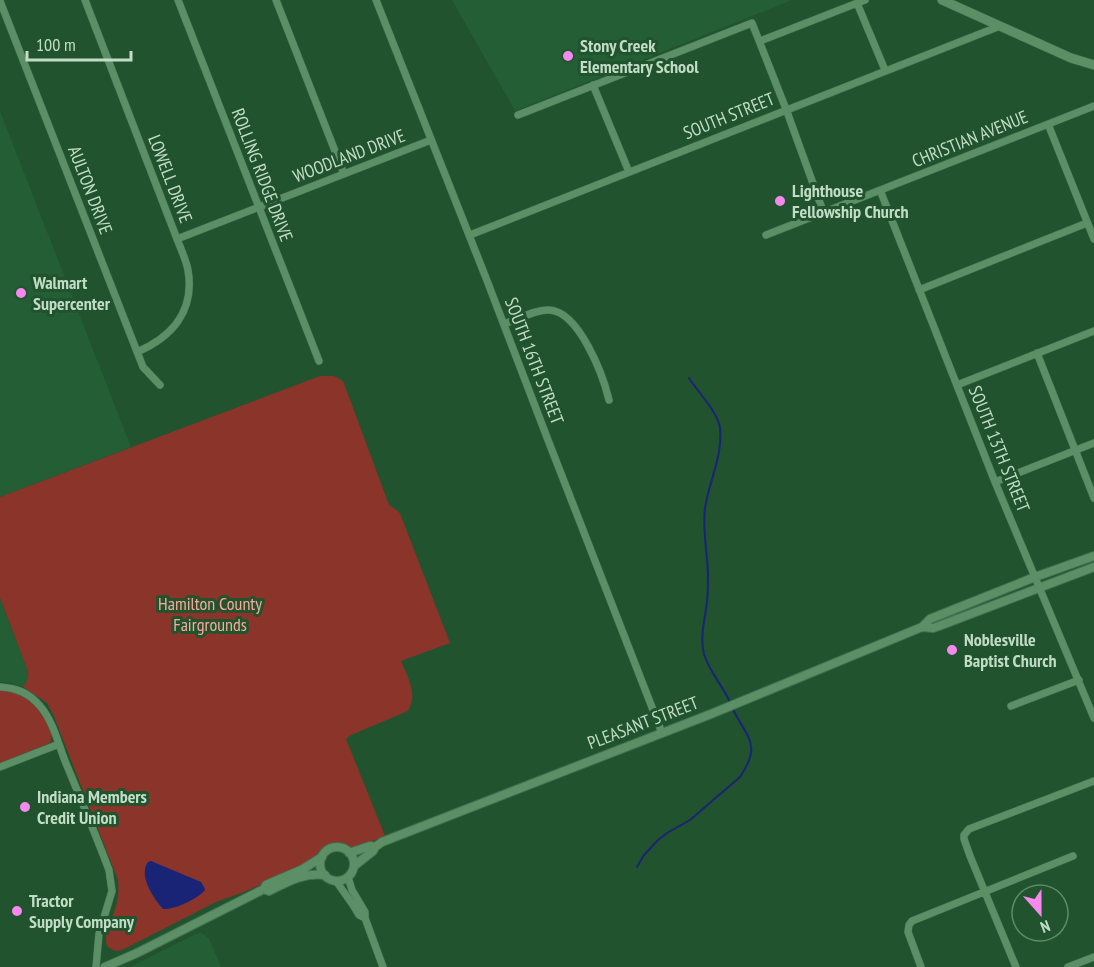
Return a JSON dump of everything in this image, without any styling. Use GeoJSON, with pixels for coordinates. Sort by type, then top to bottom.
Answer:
{"type":"FeatureCollection","features":[{"type":"Feature","properties":{"kind":"main road"},"geometry":{"type":"LineString","coordinates":[[942,0],[1073,59],[1094,71]]}},
{"type":"Feature","properties":{"kind":"main road"},"geometry":{"type":"LineString","coordinates":[[1073,59],[1094,65]]}},
{"type":"Feature","properties":{"kind":"street","name":"LOWELL DRIVE"},"geometry":{"type":"LineString","coordinates":[[84,0],[177,239],[188,273],[189,286],[184,311],[179,320],[163,338],[137,352]]}},
{"type":"Feature","properties":{"kind":"street","name":"ROLLING RIDGE DRIVE"},"geometry":{"type":"LineString","coordinates":[[178,0],[319,361]]}},
{"type":"Feature","properties":{"kind":"street"},"geometry":{"type":"LineString","coordinates":[[276,0],[344,174]]}},
{"type":"Feature","properties":{"kind":"street","name":"SOUTH 16TH STREET"},"geometry":{"type":"LineString","coordinates":[[376,0],[470,235],[662,733]]}},
{"type":"Feature","properties":{"kind":"street","name":"AULTON DRIVE"},"geometry":{"type":"LineString","coordinates":[[0,1],[143,368],[160,384]]}},
{"type":"Feature","properties":{"kind":"street"},"geometry":{"type":"LineString","coordinates":[[760,41],[861,2],[885,70]]}},
{"type":"Feature","properties":{"kind":"street"},"geometry":{"type":"LineString","coordinates":[[518,116],[752,23],[823,212]]}},
{"type":"Feature","properties":{"kind":"street","name":"SOUTH STREET"},"geometry":{"type":"LineString","coordinates":[[470,235],[1000,26]]}},
{"type":"Feature","properties":{"kind":"street"},"geometry":{"type":"LineString","coordinates":[[593,85],[629,172]]}},
{"type":"Feature","properties":{"kind":"street","name":"CHRISTIAN AVENUE"},"geometry":{"type":"LineString","coordinates":[[766,235],[1094,106]]}},
{"type":"Feature","properties":{"kind":"street"},"geometry":{"type":"LineString","coordinates":[[1048,124],[1094,239]]}},
{"type":"Feature","properties":{"kind":"street","name":"WOODLAND DRIVE"},"geometry":{"type":"LineString","coordinates":[[177,239],[431,140]]}},
{"type":"Feature","properties":{"kind":"street","name":"SOUTH 13TH STREET"},"geometry":{"type":"LineString","coordinates":[[880,190],[995,482],[1094,718]]}},
{"type":"Feature","properties":{"kind":"street"},"geometry":{"type":"LineString","coordinates":[[920,290],[1090,226]]}},
{"type":"Feature","properties":{"kind":"street"},"geometry":{"type":"LineString","coordinates":[[504,324],[544,310],[553,310],[564,315],[572,322],[593,356],[606,386],[609,400]]}},
{"type":"Feature","properties":{"kind":"street"},"geometry":{"type":"LineString","coordinates":[[957,385],[1094,331]]}},
{"type":"Feature","properties":{"kind":"street"},"geometry":{"type":"LineString","coordinates":[[1037,353],[1094,498]]}},
{"type":"Feature","properties":{"kind":"street"},"geometry":{"type":"LineString","coordinates":[[995,482],[1094,443]]}},
{"type":"Feature","properties":{"kind":"street","name":"PLEASANT STREET"},"geometry":{"type":"LineString","coordinates":[[354,866],[382,842],[730,706],[922,627],[930,619],[1094,556]]}},
{"type":"Feature","properties":{"kind":"street","name":"PLEASANT STREET"},"geometry":{"type":"LineString","coordinates":[[922,627],[933,628],[1094,567]]}},
{"type":"Feature","properties":{"kind":"street"},"geometry":{"type":"LineString","coordinates":[[1011,706],[1079,680]]}},
{"type":"Feature","properties":{"kind":"street"},"geometry":{"type":"LineString","coordinates":[[0,687],[23,691],[41,707],[59,744],[105,861],[111,883],[111,897],[99,934],[96,967]]}},
{"type":"Feature","properties":{"kind":"street"},"geometry":{"type":"LineString","coordinates":[[0,767],[59,744]]}},
{"type":"Feature","properties":{"kind":"street"},"geometry":{"type":"LineString","coordinates":[[1016,967],[970,856],[964,835],[969,829],[1094,781]]}},
{"type":"Feature","properties":{"kind":"street","name":"PLEASANT STREET"},"geometry":{"type":"LineString","coordinates":[[349,852],[370,846],[375,847]]}},
{"type":"Feature","properties":{"kind":"street"},"geometry":{"type":"LineString","coordinates":[[105,967],[264,889],[266,885],[303,869],[330,849],[345,849],[349,852],[354,866],[352,873],[345,879],[331,880],[324,875],[321,868],[322,857]]}},
{"type":"Feature","properties":{"kind":"street"},"geometry":{"type":"LineString","coordinates":[[921,967],[908,935],[912,921],[1072,856]]}},
{"type":"Feature","properties":{"kind":"street"},"geometry":{"type":"LineString","coordinates":[[264,889],[269,891],[308,874],[324,875]]}},
{"type":"Feature","properties":{"kind":"street"},"geometry":{"type":"LineString","coordinates":[[348,877],[352,890],[365,912],[365,918],[383,967]]}},
{"type":"Feature","properties":{"kind":"street"},"geometry":{"type":"LineString","coordinates":[[336,881],[359,915],[365,918]]}},
{"type":"Feature","properties":{"kind":"street"},"geometry":{"type":"LineString","coordinates":[[1068,967],[1094,957]]}},
{"type":"Feature","properties":{"kind":"shaded area","name":"Stony Creek Elementary School"},"geometry":{"type":"Polygon","coordinates":[[[452,0],[792,0],[515,111],[452,0]]]}},
{"type":"Feature","properties":{"kind":"shaded area"},"geometry":{"type":"Polygon","coordinates":[[[0,111],[131,447],[0,497],[0,111]]]}},
{"type":"Feature","properties":{"kind":"shaded area"},"geometry":{"type":"Polygon","coordinates":[[[0,599],[27,669],[27,683],[23,687],[0,682],[0,599]]]}},
{"type":"Feature","properties":{"kind":"shaded area"},"geometry":{"type":"Polygon","coordinates":[[[151,861],[201,882],[205,890],[186,903],[163,909],[151,893],[146,880],[145,867],[151,861]]]}},
{"type":"Feature","properties":{"kind":"shaded area"},"geometry":{"type":"Polygon","coordinates":[[[200,932],[209,938],[221,967],[130,967],[200,932]]]}},
{"type":"Feature","properties":{"kind":"green space","name":"Hamilton County Fairgrounds"},"geometry":{"type":"Polygon","coordinates":[[[320,376],[334,376],[343,381],[389,505],[401,516],[450,643],[401,661],[412,692],[408,711],[346,739],[385,836],[355,848],[333,846],[325,849],[306,865],[216,902],[122,950],[114,950],[107,946],[106,935],[117,903],[118,880],[53,714],[47,703],[23,687],[28,678],[27,669],[0,598],[0,497],[320,376]]]}},
{"type":"Feature","properties":{"kind":"green space"},"geometry":{"type":"Polygon","coordinates":[[[0,690],[23,696],[35,705],[44,718],[51,736],[50,743],[0,763],[0,690]]]}},
{"type":"Feature","properties":{"kind":"waterway"},"geometry":{"type":"LineString","coordinates":[[689,378],[711,409],[720,428],[719,448],[704,517],[708,585],[702,642],[706,660],[730,702]]}},
{"type":"Feature","properties":{"kind":"waterway"},"geometry":{"type":"LineString","coordinates":[[637,867],[644,855],[658,840],[690,820],[740,777],[747,766],[751,748],[750,741],[732,707]]}},
{"type":"Feature","properties":{"kind":"place","name":"Stony Creek Elementary School"},"geometry":{"type":"Point","coordinates":[568,56]}},
{"type":"Feature","properties":{"kind":"place","name":"Lighthouse Fellowship Church"},"geometry":{"type":"Point","coordinates":[780,201]}},
{"type":"Feature","properties":{"kind":"place","name":"Walmart Supercenter"},"geometry":{"type":"Point","coordinates":[21,293]}},
{"type":"Feature","properties":{"kind":"place","name":"Noblesville Baptist Church"},"geometry":{"type":"Point","coordinates":[952,650]}},
{"type":"Feature","properties":{"kind":"place","name":"Indiana Members Credit Union"},"geometry":{"type":"Point","coordinates":[25,807]}},
{"type":"Feature","properties":{"kind":"place","name":"Tractor Supply Company"},"geometry":{"type":"Point","coordinates":[17,911]}}]}
